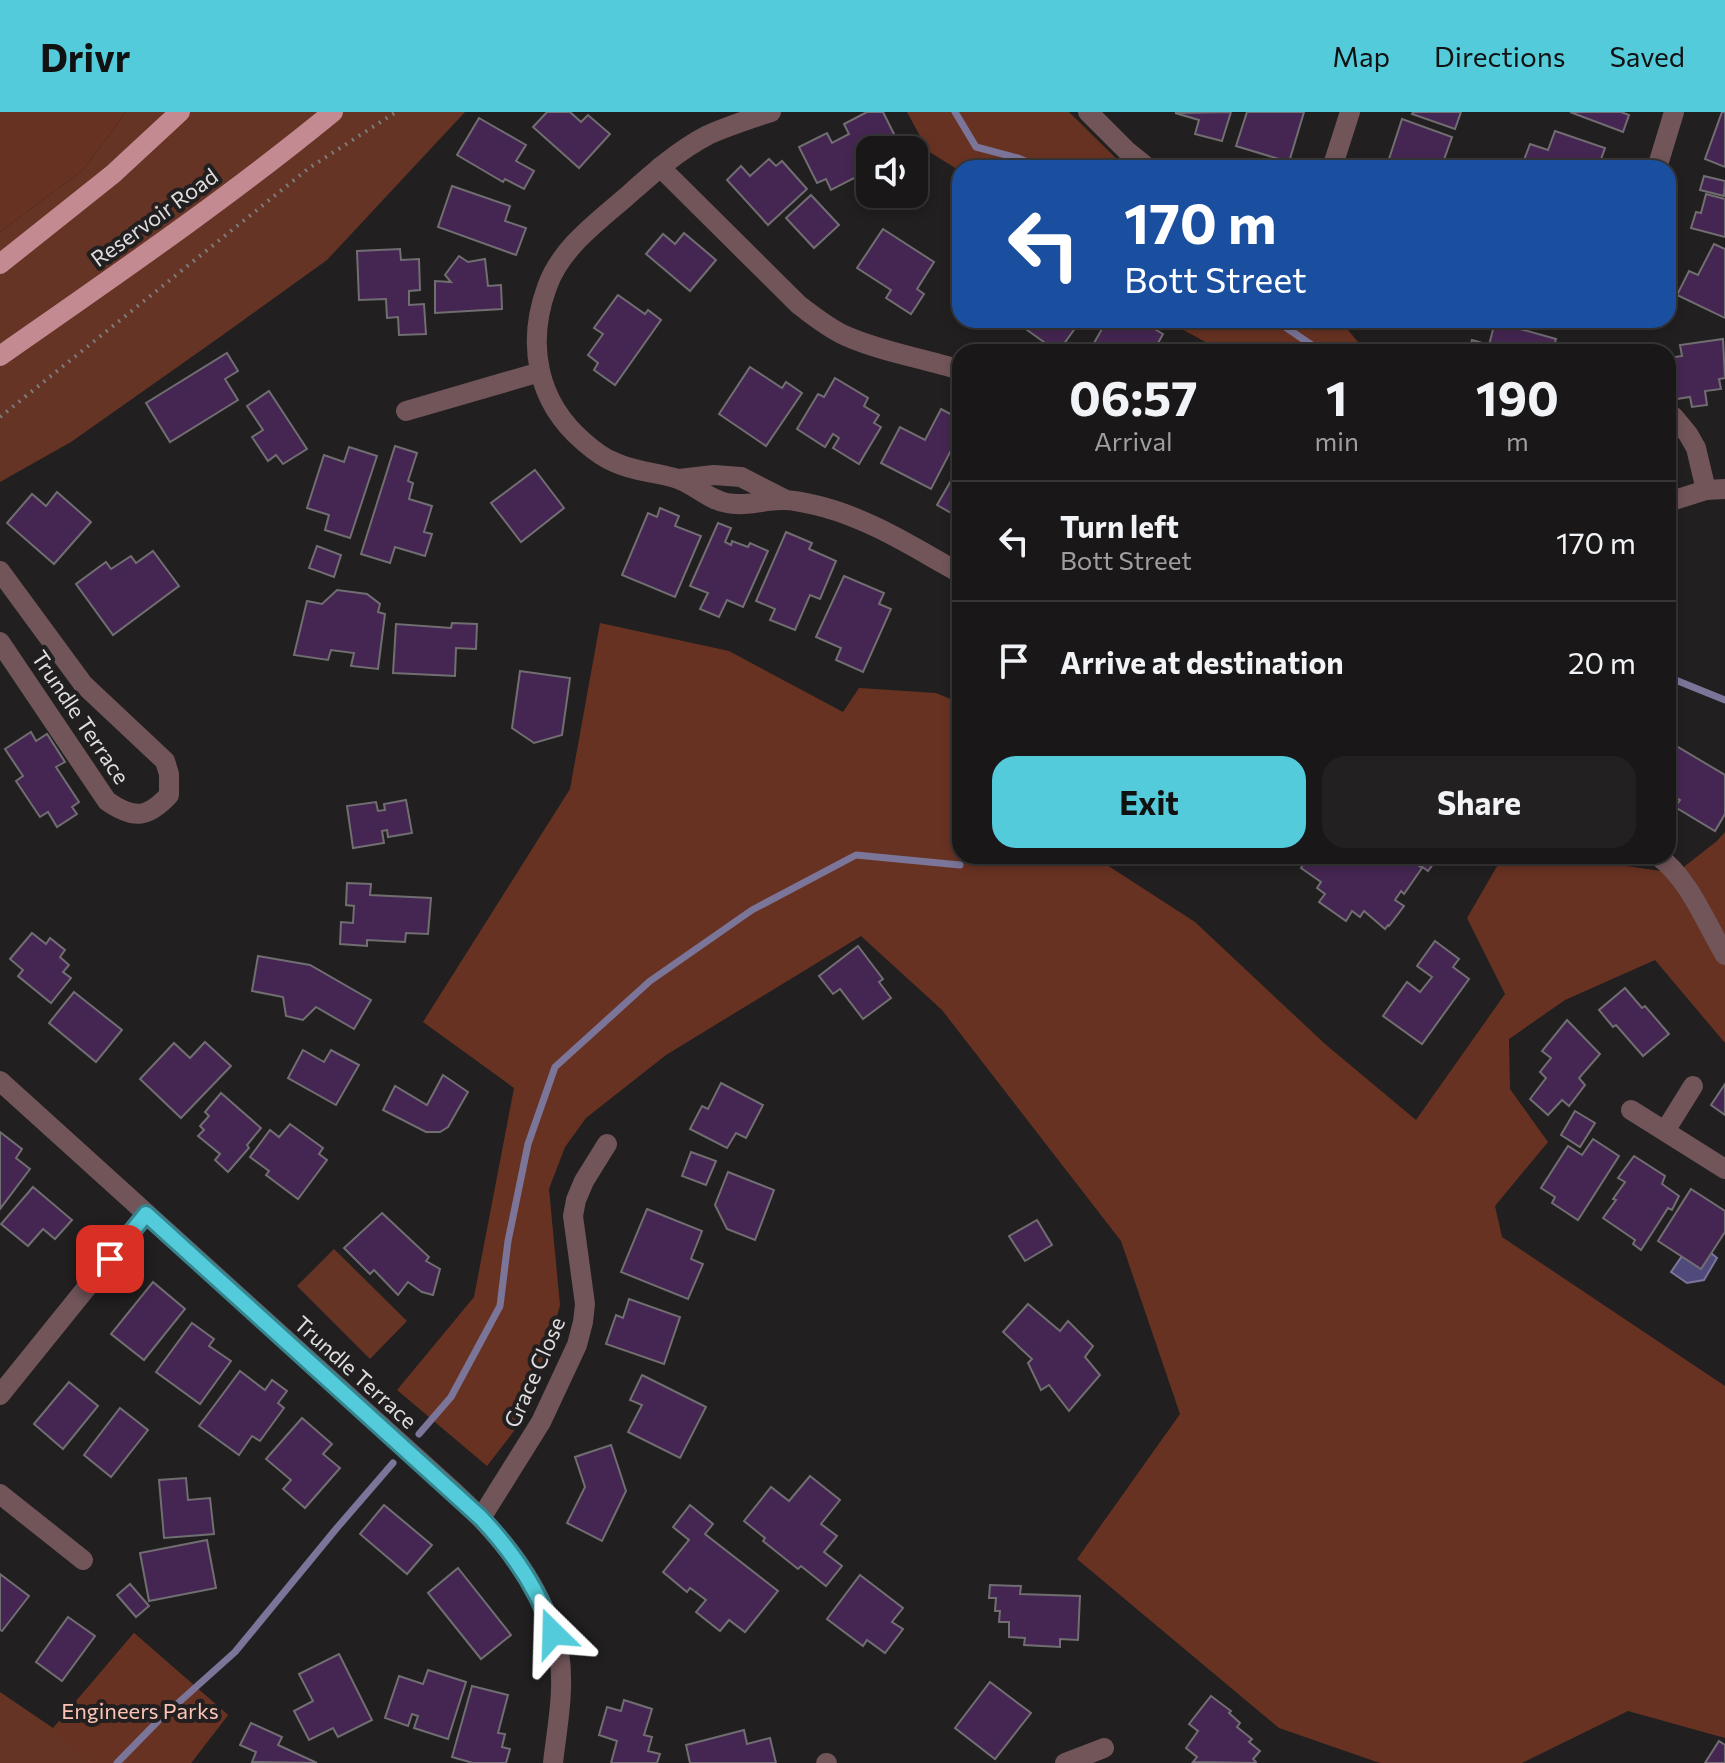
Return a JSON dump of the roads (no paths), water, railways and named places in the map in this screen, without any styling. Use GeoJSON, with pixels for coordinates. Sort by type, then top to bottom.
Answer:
{"type":"FeatureCollection","features":[{"type":"Feature","properties":{"kind":"main road"},"geometry":{"type":"LineString","coordinates":[[0,264],[113,174],[180,112]]}},
{"type":"Feature","properties":{"kind":"main road","name":"Reservoir Road"},"geometry":{"type":"LineString","coordinates":[[0,356],[144,255],[333,112]]}},
{"type":"Feature","properties":{"kind":"street"},"geometry":{"type":"LineString","coordinates":[[771,112],[710,134],[682,151],[579,238],[549,281],[540,306],[537,338],[540,372],[556,412],[571,431],[611,462],[679,479],[726,503],[784,499]]}},
{"type":"Feature","properties":{"kind":"street"},"geometry":{"type":"LineString","coordinates":[[1088,112],[1138,160]]}},
{"type":"Feature","properties":{"kind":"street"},"geometry":{"type":"LineString","coordinates":[[1335,160],[1350,112]]}},
{"type":"Feature","properties":{"kind":"street"},"geometry":{"type":"LineString","coordinates":[[1659,160],[1674,112]]}},
{"type":"Feature","properties":{"kind":"street"},"geometry":{"type":"LineString","coordinates":[[660,167],[799,305],[823,324],[867,344],[952,368]]}},
{"type":"Feature","properties":{"kind":"street"},"geometry":{"type":"LineString","coordinates":[[406,411],[540,372]]}},
{"type":"Feature","properties":{"kind":"street"},"geometry":{"type":"LineString","coordinates":[[1676,419],[1696,448],[1715,490],[1676,500]]}},
{"type":"Feature","properties":{"kind":"street"},"geometry":{"type":"LineString","coordinates":[[679,479],[714,475],[741,477],[784,499],[825,507],[854,519],[952,569]]}},
{"type":"Feature","properties":{"kind":"street","name":"Trundle Terrace"},"geometry":{"type":"LineString","coordinates":[[0,571],[83,684],[165,761],[169,774],[169,795],[157,808],[139,815],[121,811],[107,801],[0,642]]}},
{"type":"Feature","properties":{"kind":"street"},"geometry":{"type":"LineString","coordinates":[[1668,864],[1689,890],[1725,955]]}},
{"type":"Feature","properties":{"kind":"street","name":"Trundle Terrace"},"geometry":{"type":"LineString","coordinates":[[0,1081],[481,1518],[506,1546],[530,1580],[547,1614],[559,1651],[561,1687],[553,1763]]}},
{"type":"Feature","properties":{"kind":"street"},"geometry":{"type":"LineString","coordinates":[[1665,1131],[1693,1086]]}},
{"type":"Feature","properties":{"kind":"street"},"geometry":{"type":"LineString","coordinates":[[1631,1110],[1725,1169]]}},
{"type":"Feature","properties":{"kind":"street","name":"Grace Close"},"geometry":{"type":"LineString","coordinates":[[481,1518],[536,1430],[577,1345],[585,1304],[573,1216],[584,1181],[607,1144]]}},
{"type":"Feature","properties":{"kind":"street"},"geometry":{"type":"LineString","coordinates":[[0,1395],[146,1214]]}},
{"type":"Feature","properties":{"kind":"street"},"geometry":{"type":"LineString","coordinates":[[0,1494],[83,1560]]}},
{"type":"Feature","properties":{"kind":"street"},"geometry":{"type":"LineString","coordinates":[[1065,1763],[1104,1748]]}},
{"type":"Feature","properties":{"kind":"waterway"},"geometry":{"type":"LineString","coordinates":[[955,112],[976,147],[1023,160]]}},
{"type":"Feature","properties":{"kind":"waterway"},"geometry":{"type":"LineString","coordinates":[[1287,328],[1310,344]]}},
{"type":"Feature","properties":{"kind":"waterway"},"geometry":{"type":"LineString","coordinates":[[1676,680],[1725,700]]}},
{"type":"Feature","properties":{"kind":"waterway"},"geometry":{"type":"LineString","coordinates":[[419,1434],[451,1397],[500,1306],[508,1241],[528,1144],[555,1067],[650,981],[752,910],[856,855],[960,865]]}},
{"type":"Feature","properties":{"kind":"waterway"},"geometry":{"type":"LineString","coordinates":[[117,1763],[158,1721],[235,1652],[393,1463]]}},
{"type":"Feature","properties":{"kind":"park label","name":"Engineers Parks"},"geometry":{"type":"Point","coordinates":[140,1710]}}]}
